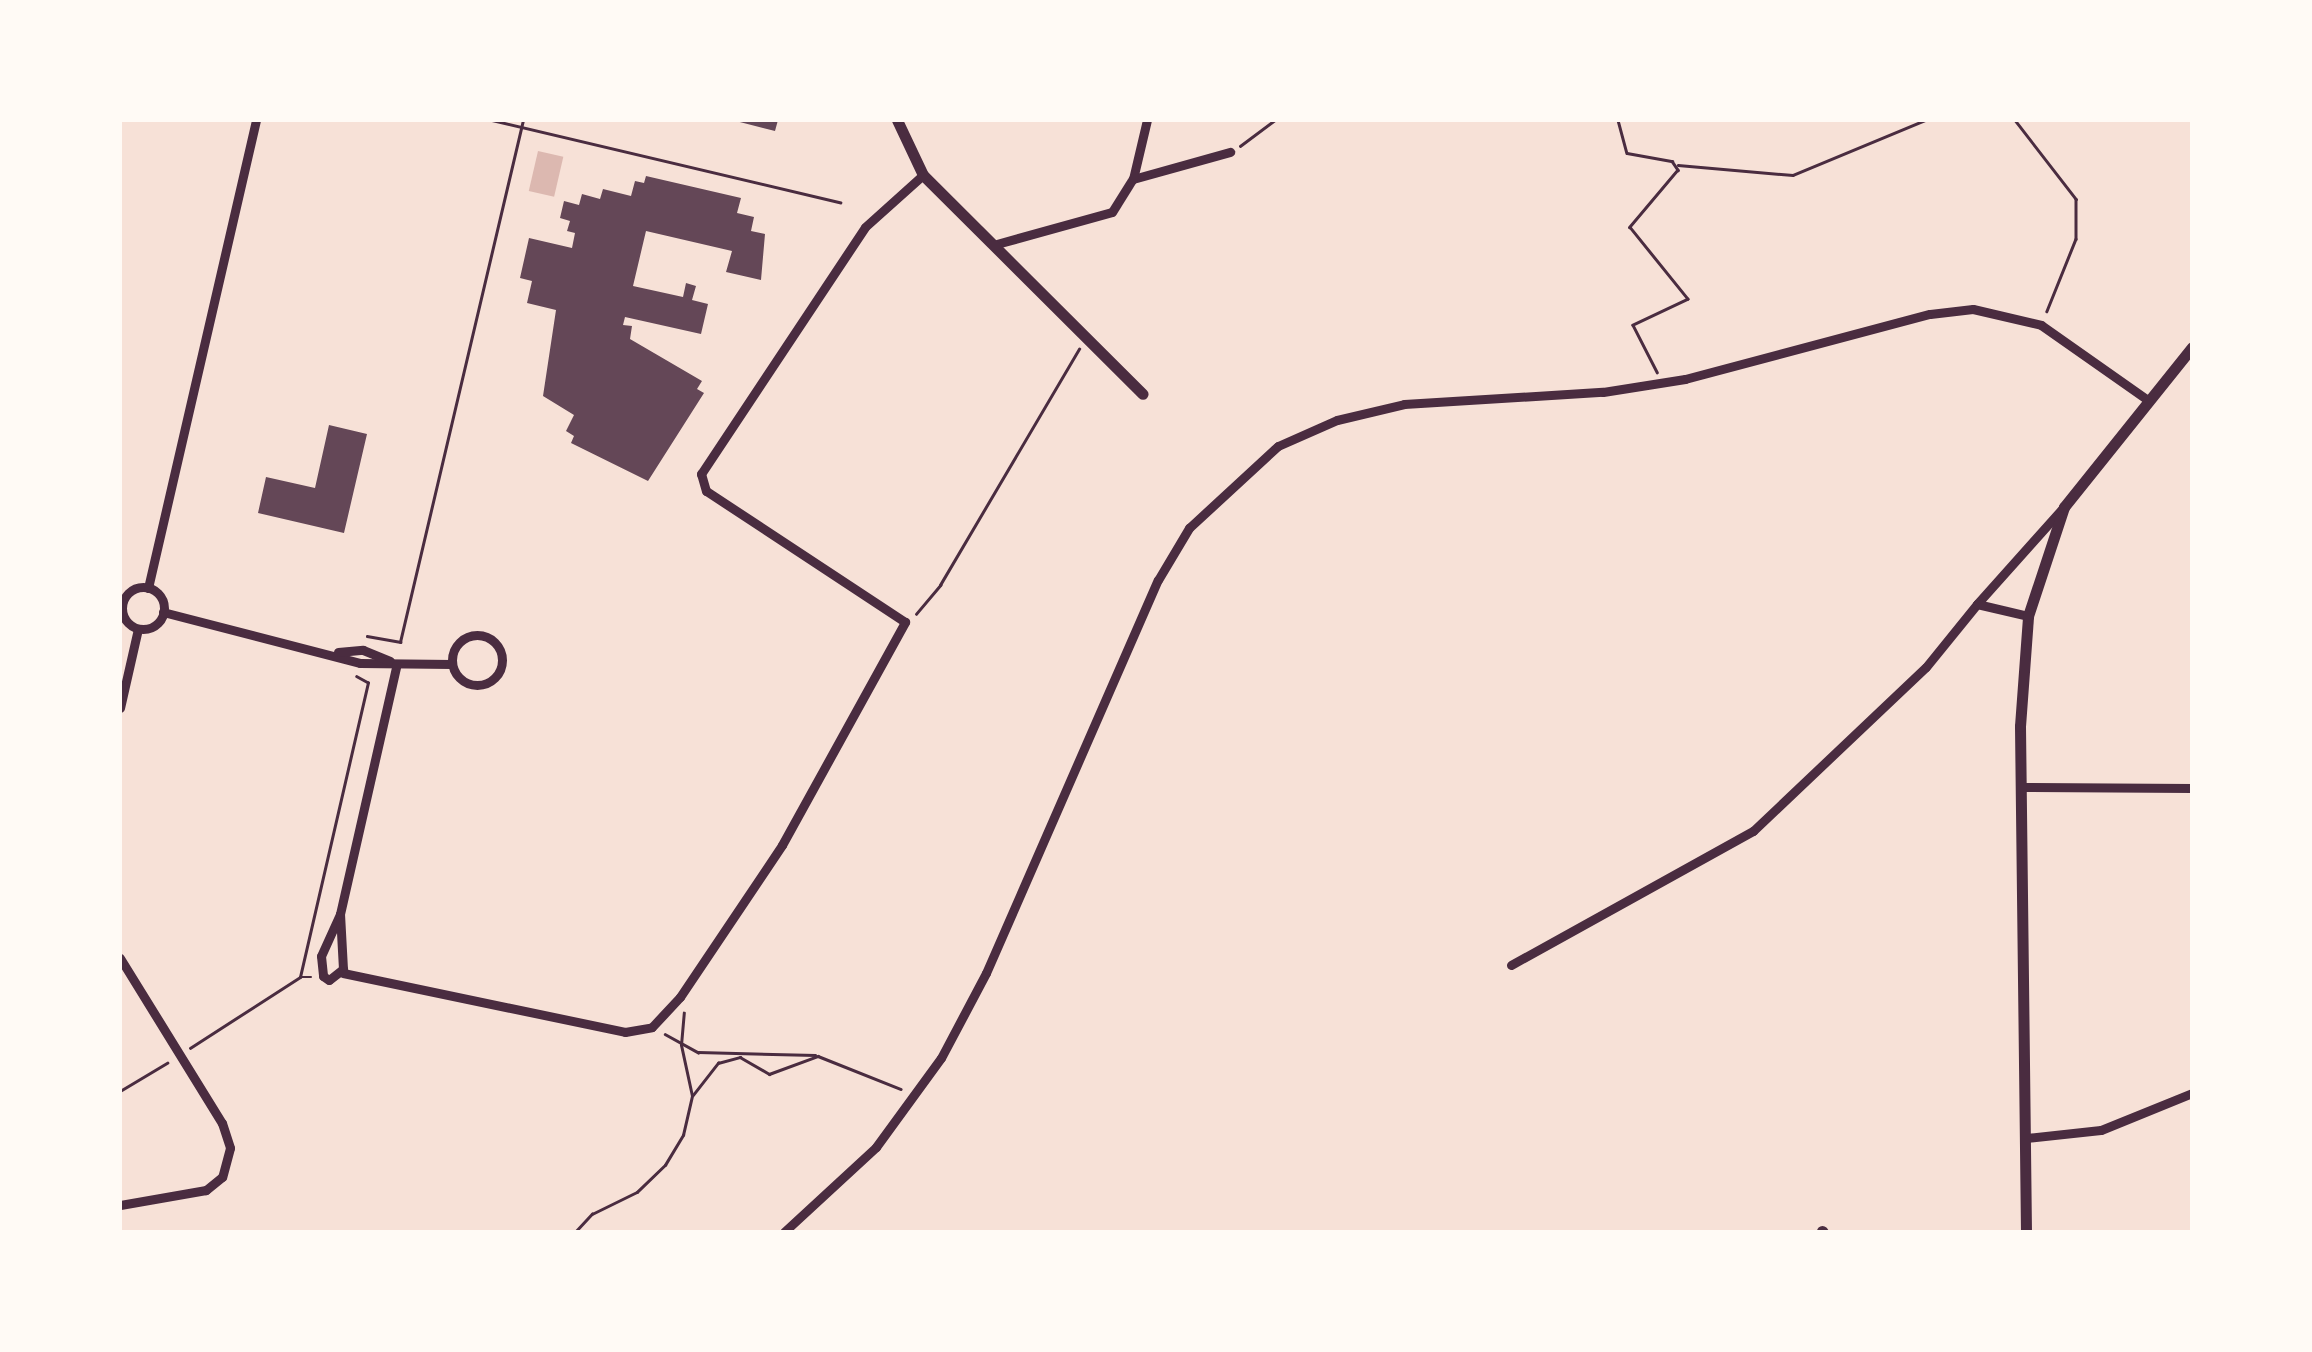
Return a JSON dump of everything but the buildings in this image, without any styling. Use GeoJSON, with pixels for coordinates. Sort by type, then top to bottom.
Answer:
{"type":"FeatureCollection","features":[{"type":"Feature","properties":{"kind":"street"},"geometry":{"type":"LineString","coordinates":[[256,120],[148,588],[164,612],[335,652],[360,664],[452,664]]}},
{"type":"Feature","properties":{"kind":"street"},"geometry":{"type":"LineString","coordinates":[[897,120],[923,175],[1144,394]]}},
{"type":"Feature","properties":{"kind":"street"},"geometry":{"type":"LineString","coordinates":[[992,244],[1112,212],[1134,179],[1147,120]]}},
{"type":"Feature","properties":{"kind":"street"},"geometry":{"type":"LineString","coordinates":[[1134,179],[1230,152]]}},
{"type":"Feature","properties":{"kind":"street"},"geometry":{"type":"LineString","coordinates":[[397,664],[340,914],[320,966],[329,980],[342,974],[625,1032],[652,1027],[680,997],[782,845],[905,622],[700,481],[856,239],[923,175]]}},
{"type":"Feature","properties":{"kind":"street"},"geometry":{"type":"LineString","coordinates":[[784,1232],[876,1147],[941,1058],[986,973],[1158,580],[1189,528],[1232,482],[1278,446],[1352,416],[1404,404],[1662,382],[1930,314],[1973,309],[2040,325],[2149,402]]}},
{"type":"Feature","properties":{"kind":"street"},"geometry":{"type":"LineString","coordinates":[[1511,965],[1753,831],[1926,667],[2064,507],[2192,348]]}},
{"type":"Feature","properties":{"kind":"street"},"geometry":{"type":"LineString","coordinates":[[2026,1232],[2020,788],[2028,616],[2064,507]]}},
{"type":"Feature","properties":{"kind":"street"},"geometry":{"type":"LineString","coordinates":[[148,588],[137,588],[121,604],[128,624],[138,629],[150,628],[164,612]]}},
{"type":"Feature","properties":{"kind":"street"},"geometry":{"type":"LineString","coordinates":[[1978,604],[2028,616]]}},
{"type":"Feature","properties":{"kind":"street"},"geometry":{"type":"LineString","coordinates":[[120,708],[138,629]]}},
{"type":"Feature","properties":{"kind":"street"},"geometry":{"type":"LineString","coordinates":[[474,635],[496,643],[502,658],[498,674],[484,684],[460,679],[452,664],[455,648],[474,635]]}},
{"type":"Feature","properties":{"kind":"street"},"geometry":{"type":"LineString","coordinates":[[335,652],[363,650],[397,664]]}},
{"type":"Feature","properties":{"kind":"street"},"geometry":{"type":"LineString","coordinates":[[2020,788],[2192,788]]}},
{"type":"Feature","properties":{"kind":"street"},"geometry":{"type":"LineString","coordinates":[[340,914],[342,974]]}},
{"type":"Feature","properties":{"kind":"street"},"geometry":{"type":"LineString","coordinates":[[120,958],[222,1123],[228,1165],[217,1182],[194,1195],[120,1205]]}},
{"type":"Feature","properties":{"kind":"street"},"geometry":{"type":"LineString","coordinates":[[2026,1138],[2101,1130],[2192,1093]]}},
{"type":"Feature","properties":{"kind":"path"},"geometry":{"type":"LineString","coordinates":[[492,120],[840,202]]}},
{"type":"Feature","properties":{"kind":"path"},"geometry":{"type":"LineString","coordinates":[[363,650],[367,635],[400,642],[523,120]]}},
{"type":"Feature","properties":{"kind":"path"},"geometry":{"type":"LineString","coordinates":[[1230,152],[1275,120]]}},
{"type":"Feature","properties":{"kind":"path"},"geometry":{"type":"LineString","coordinates":[[1618,120],[1633,158],[1677,166],[1793,174],[1925,120]]}},
{"type":"Feature","properties":{"kind":"path"},"geometry":{"type":"LineString","coordinates":[[2016,120],[2076,199],[2076,238],[2040,325]]}},
{"type":"Feature","properties":{"kind":"path"},"geometry":{"type":"LineString","coordinates":[[1662,382],[1634,325],[1688,299],[1630,232],[1675,178],[1677,166]]}},
{"type":"Feature","properties":{"kind":"path"},"geometry":{"type":"LineString","coordinates":[[905,622],[940,585],[1080,348]]}},
{"type":"Feature","properties":{"kind":"path"},"geometry":{"type":"LineString","coordinates":[[120,1090],[300,977],[368,682],[357,677],[360,664]]}},
{"type":"Feature","properties":{"kind":"path"},"geometry":{"type":"LineString","coordinates":[[575,1232],[665,1165],[683,1135],[692,1096],[681,1045],[680,997]]}},
{"type":"Feature","properties":{"kind":"path"},"geometry":{"type":"LineString","coordinates":[[659,1031],[698,1052],[818,1056],[902,1089]]}},
{"type":"Feature","properties":{"kind":"path"},"geometry":{"type":"LineString","coordinates":[[692,1096],[725,1059],[752,1061],[769,1074],[818,1056]]}},
{"type":"Feature","properties":{"kind":"shaded area"},"geometry":{"type":"Polygon","coordinates":[[[538,151],[563,157],[554,197],[529,191],[538,151]]]}}]}
